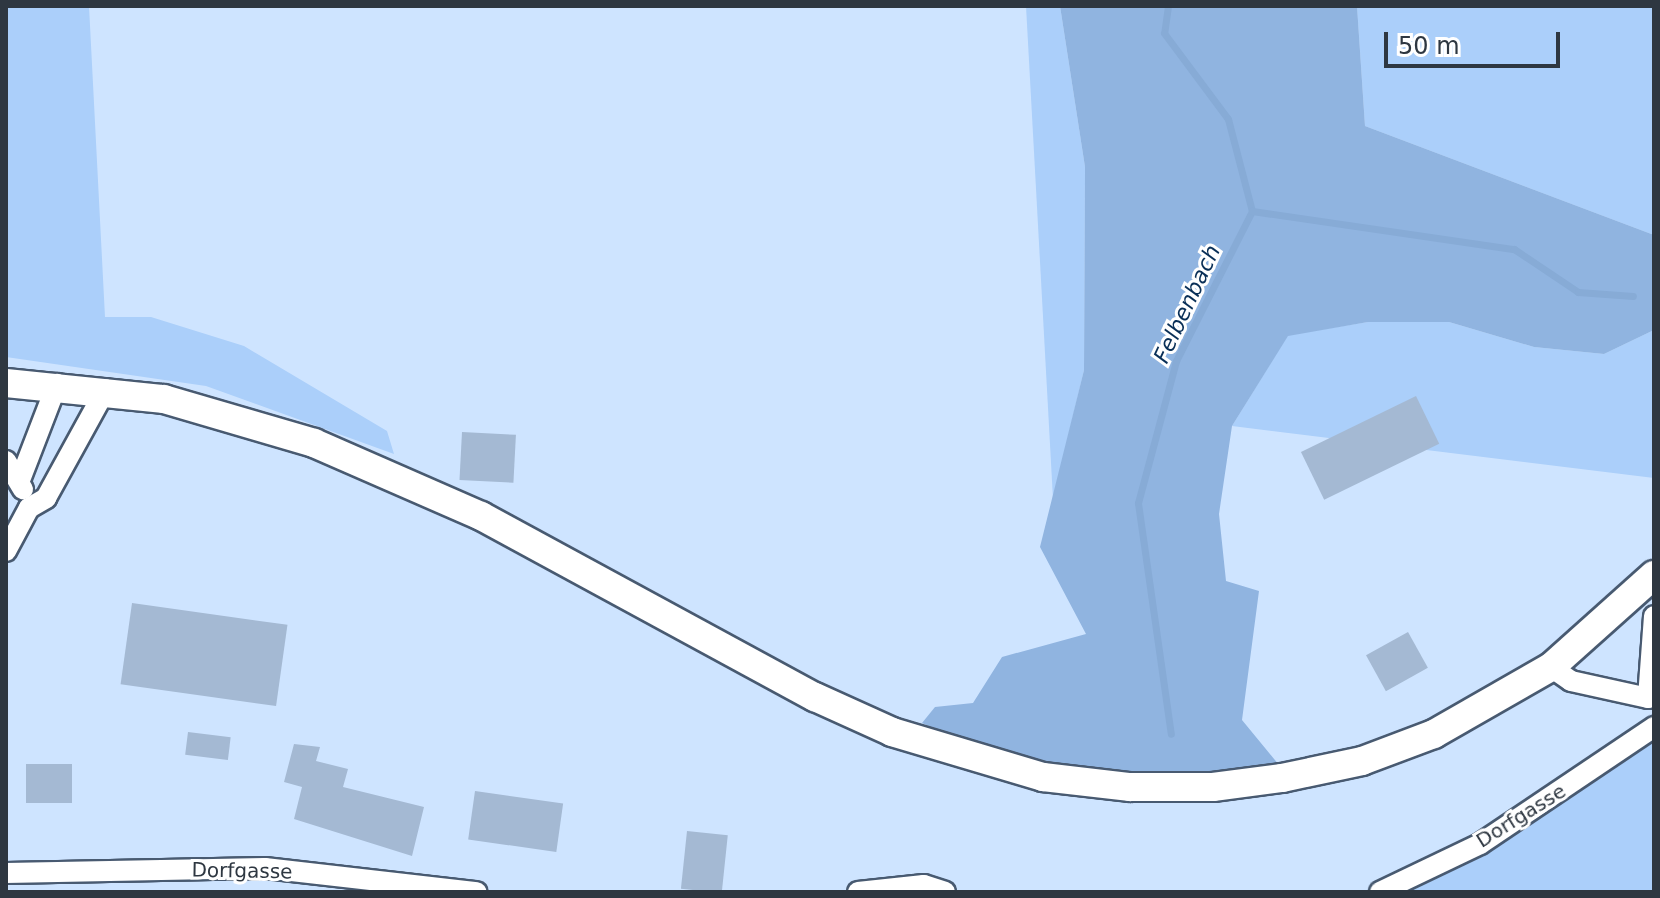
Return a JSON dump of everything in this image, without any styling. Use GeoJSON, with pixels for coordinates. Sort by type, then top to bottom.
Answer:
{"type":"FeatureCollection","features":[{"type":"Feature","properties":{"kind":"main road"},"geometry":{"type":"LineString","coordinates":[[6,383],[106,389],[231,416],[396,474],[815,697],[892,732],[1043,777],[1130,787],[1213,787],[1362,761],[1434,734],[1551,667],[1653,584]]}},
{"type":"Feature","properties":{"kind":"street"},"geometry":{"type":"LineString","coordinates":[[20,480],[57,384]]}},
{"type":"Feature","properties":{"kind":"street"},"geometry":{"type":"LineString","coordinates":[[6,551],[29,508],[46,498],[106,389]]}},
{"type":"Feature","properties":{"kind":"street"},"geometry":{"type":"LineString","coordinates":[[6,461],[20,480],[29,508]]}},
{"type":"Feature","properties":{"kind":"street"},"geometry":{"type":"LineString","coordinates":[[1551,667],[1571,681],[1651,702],[1654,616]]}},
{"type":"Feature","properties":{"kind":"street","name":"Dorfgasse"},"geometry":{"type":"LineString","coordinates":[[1380,892],[1480,844],[1654,727]]}},
{"type":"Feature","properties":{"kind":"street","name":"Dorfgasse"},"geometry":{"type":"LineString","coordinates":[[6,873],[63,884],[265,868],[477,892]]}},
{"type":"Feature","properties":{"kind":"street"},"geometry":{"type":"LineString","coordinates":[[858,892],[924,885],[945,892]]}},
{"type":"Feature","properties":{"kind":"shaded area"},"geometry":{"type":"Polygon","coordinates":[[[6,6],[89,6],[105,317],[151,317],[244,346],[387,431],[394,454],[206,386],[6,357],[6,6]]]}},
{"type":"Feature","properties":{"kind":"shaded area"},"geometry":{"type":"Polygon","coordinates":[[[1026,6],[1060,6],[1085,167],[1084,370],[1053,499],[1026,6]]]}},
{"type":"Feature","properties":{"kind":"shaded area"},"geometry":{"type":"Polygon","coordinates":[[[1060,6],[1357,6],[1365,126],[1654,235],[1654,330],[1604,354],[1534,347],[1449,322],[1368,322],[1288,336],[1232,426],[1219,514],[1226,581],[1259,591],[1242,720],[1279,765],[1173,777],[1090,774],[975,747],[922,723],[935,707],[973,703],[1002,657],[1086,634],[1040,547],[1084,370],[1085,167],[1060,6]]]}},
{"type":"Feature","properties":{"kind":"shaded area"},"geometry":{"type":"Polygon","coordinates":[[[1357,6],[1654,6],[1654,235],[1365,126],[1357,6]]]}},
{"type":"Feature","properties":{"kind":"shaded area"},"geometry":{"type":"Polygon","coordinates":[[[1368,322],[1449,322],[1534,347],[1604,354],[1654,330],[1654,478],[1232,426],[1288,335],[1368,322]]]}},
{"type":"Feature","properties":{"kind":"shaded area"},"geometry":{"type":"Polygon","coordinates":[[[1654,741],[1654,892],[1402,892],[1441,876],[1654,741]]]}},
{"type":"Feature","properties":{"kind":"building"},"geometry":{"type":"Polygon","coordinates":[[[1416,396],[1439,444],[1324,500],[1301,452],[1416,396]]]}},
{"type":"Feature","properties":{"kind":"building"},"geometry":{"type":"Polygon","coordinates":[[[462,432],[516,435],[513,483],[459,480],[462,432]]]}},
{"type":"Feature","properties":{"kind":"building"},"geometry":{"type":"Polygon","coordinates":[[[132,603],[287,625],[276,706],[121,684],[132,603]]]}},
{"type":"Feature","properties":{"kind":"building"},"geometry":{"type":"Polygon","coordinates":[[[1408,632],[1428,668],[1386,691],[1366,655],[1408,632]]]}},
{"type":"Feature","properties":{"kind":"building"},"geometry":{"type":"Polygon","coordinates":[[[188,732],[231,737],[228,760],[185,755],[188,732]]]}},
{"type":"Feature","properties":{"kind":"building"},"geometry":{"type":"Polygon","coordinates":[[[294,744],[320,747],[316,761],[348,769],[343,787],[424,807],[412,856],[294,819],[302,787],[284,782],[294,744]]]}},
{"type":"Feature","properties":{"kind":"building"},"geometry":{"type":"Polygon","coordinates":[[[26,764],[72,764],[72,803],[26,803],[26,764]]]}},
{"type":"Feature","properties":{"kind":"building"},"geometry":{"type":"Polygon","coordinates":[[[475,791],[563,803],[556,852],[468,840],[475,791]]]}},
{"type":"Feature","properties":{"kind":"building"},"geometry":{"type":"Polygon","coordinates":[[[687,831],[728,835],[722,892],[681,889],[687,831]]]}},
{"type":"Feature","properties":{"kind":"waterway","name":"Felbenbach"},"geometry":{"type":"LineString","coordinates":[[1168,6],[1164,33],[1228,119],[1252,211],[1176,361],[1138,503],[1171,734]]}},
{"type":"Feature","properties":{"kind":"waterway"},"geometry":{"type":"LineString","coordinates":[[1252,211],[1514,249],[1578,292],[1633,296]]}}]}
